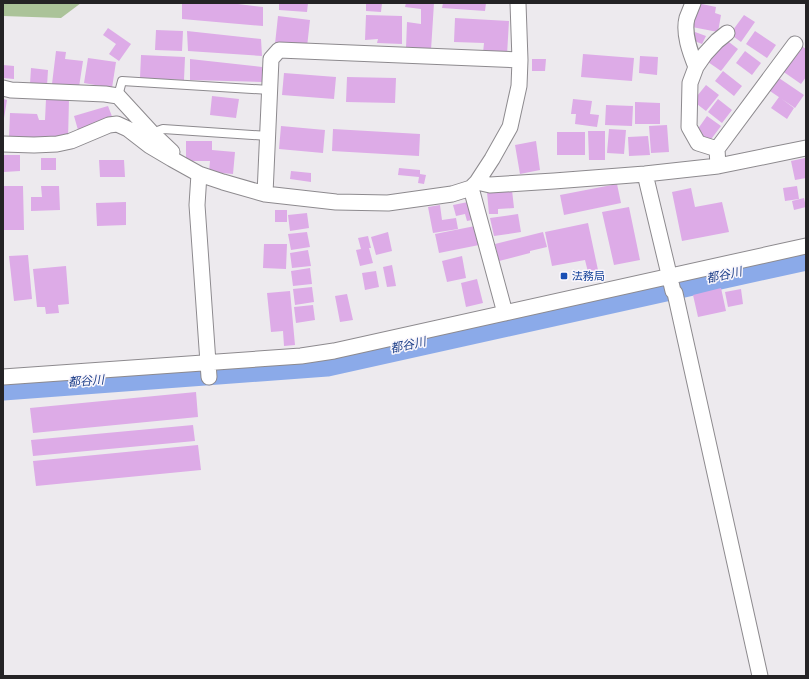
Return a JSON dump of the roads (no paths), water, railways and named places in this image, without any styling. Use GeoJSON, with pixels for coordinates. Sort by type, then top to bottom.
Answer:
{"type":"FeatureCollection","features":[{"type":"Feature","properties":{"kind":"street"},"geometry":{"type":"LineString","coordinates":[[505,313],[474,185],[492,159],[510,126],[519,86],[520,60],[518,3]]}},
{"type":"Feature","properties":{"kind":"street"},"geometry":{"type":"LineString","coordinates":[[693,3],[687,18],[686,32],[691,54],[696,67]]}},
{"type":"Feature","properties":{"kind":"street"},"geometry":{"type":"LineString","coordinates":[[717,150],[698,143],[689,127],[690,83],[696,67],[705,54],[717,41],[727,34]]}},
{"type":"Feature","properties":{"kind":"street"},"geometry":{"type":"LineString","coordinates":[[718,166],[717,150],[795,44]]}},
{"type":"Feature","properties":{"kind":"street"},"geometry":{"type":"LineString","coordinates":[[265,194],[271,59],[279,50],[520,60]]}},
{"type":"Feature","properties":{"kind":"street"},"geometry":{"type":"LineString","coordinates":[[3,88],[11,90],[105,94],[118,96],[152,133],[173,153],[172,159]]}},
{"type":"Feature","properties":{"kind":"street"},"geometry":{"type":"LineString","coordinates":[[3,144],[58,144],[71,141],[109,125],[117,124],[128,129],[150,146],[199,174],[223,182],[265,194],[336,202],[388,203],[452,194],[474,185],[645,174],[718,166],[806,148]]}},
{"type":"Feature","properties":{"kind":"street"},"geometry":{"type":"LineString","coordinates":[[199,174],[197,205],[209,370]]}},
{"type":"Feature","properties":{"kind":"street"},"geometry":{"type":"LineString","coordinates":[[645,174],[675,293],[760,676]]}},
{"type":"Feature","properties":{"kind":"street"},"geometry":{"type":"LineString","coordinates":[[3,377],[209,370],[334,351],[505,313],[672,283],[806,246]]}},
{"type":"Feature","properties":{"kind":"lane"},"geometry":{"type":"LineString","coordinates":[[118,96],[122,81],[270,90]]}},
{"type":"Feature","properties":{"kind":"lane"},"geometry":{"type":"LineString","coordinates":[[152,133],[163,129],[268,136]]}},
{"type":"Feature","properties":{"kind":"waterway","name":"都谷川"},"geometry":{"type":"LineString","coordinates":[[3,387],[327,363],[806,257]]}},
{"type":"Feature","properties":{"kind":"place","name":"法務局"},"geometry":{"type":"Point","coordinates":[564,276]}}]}
